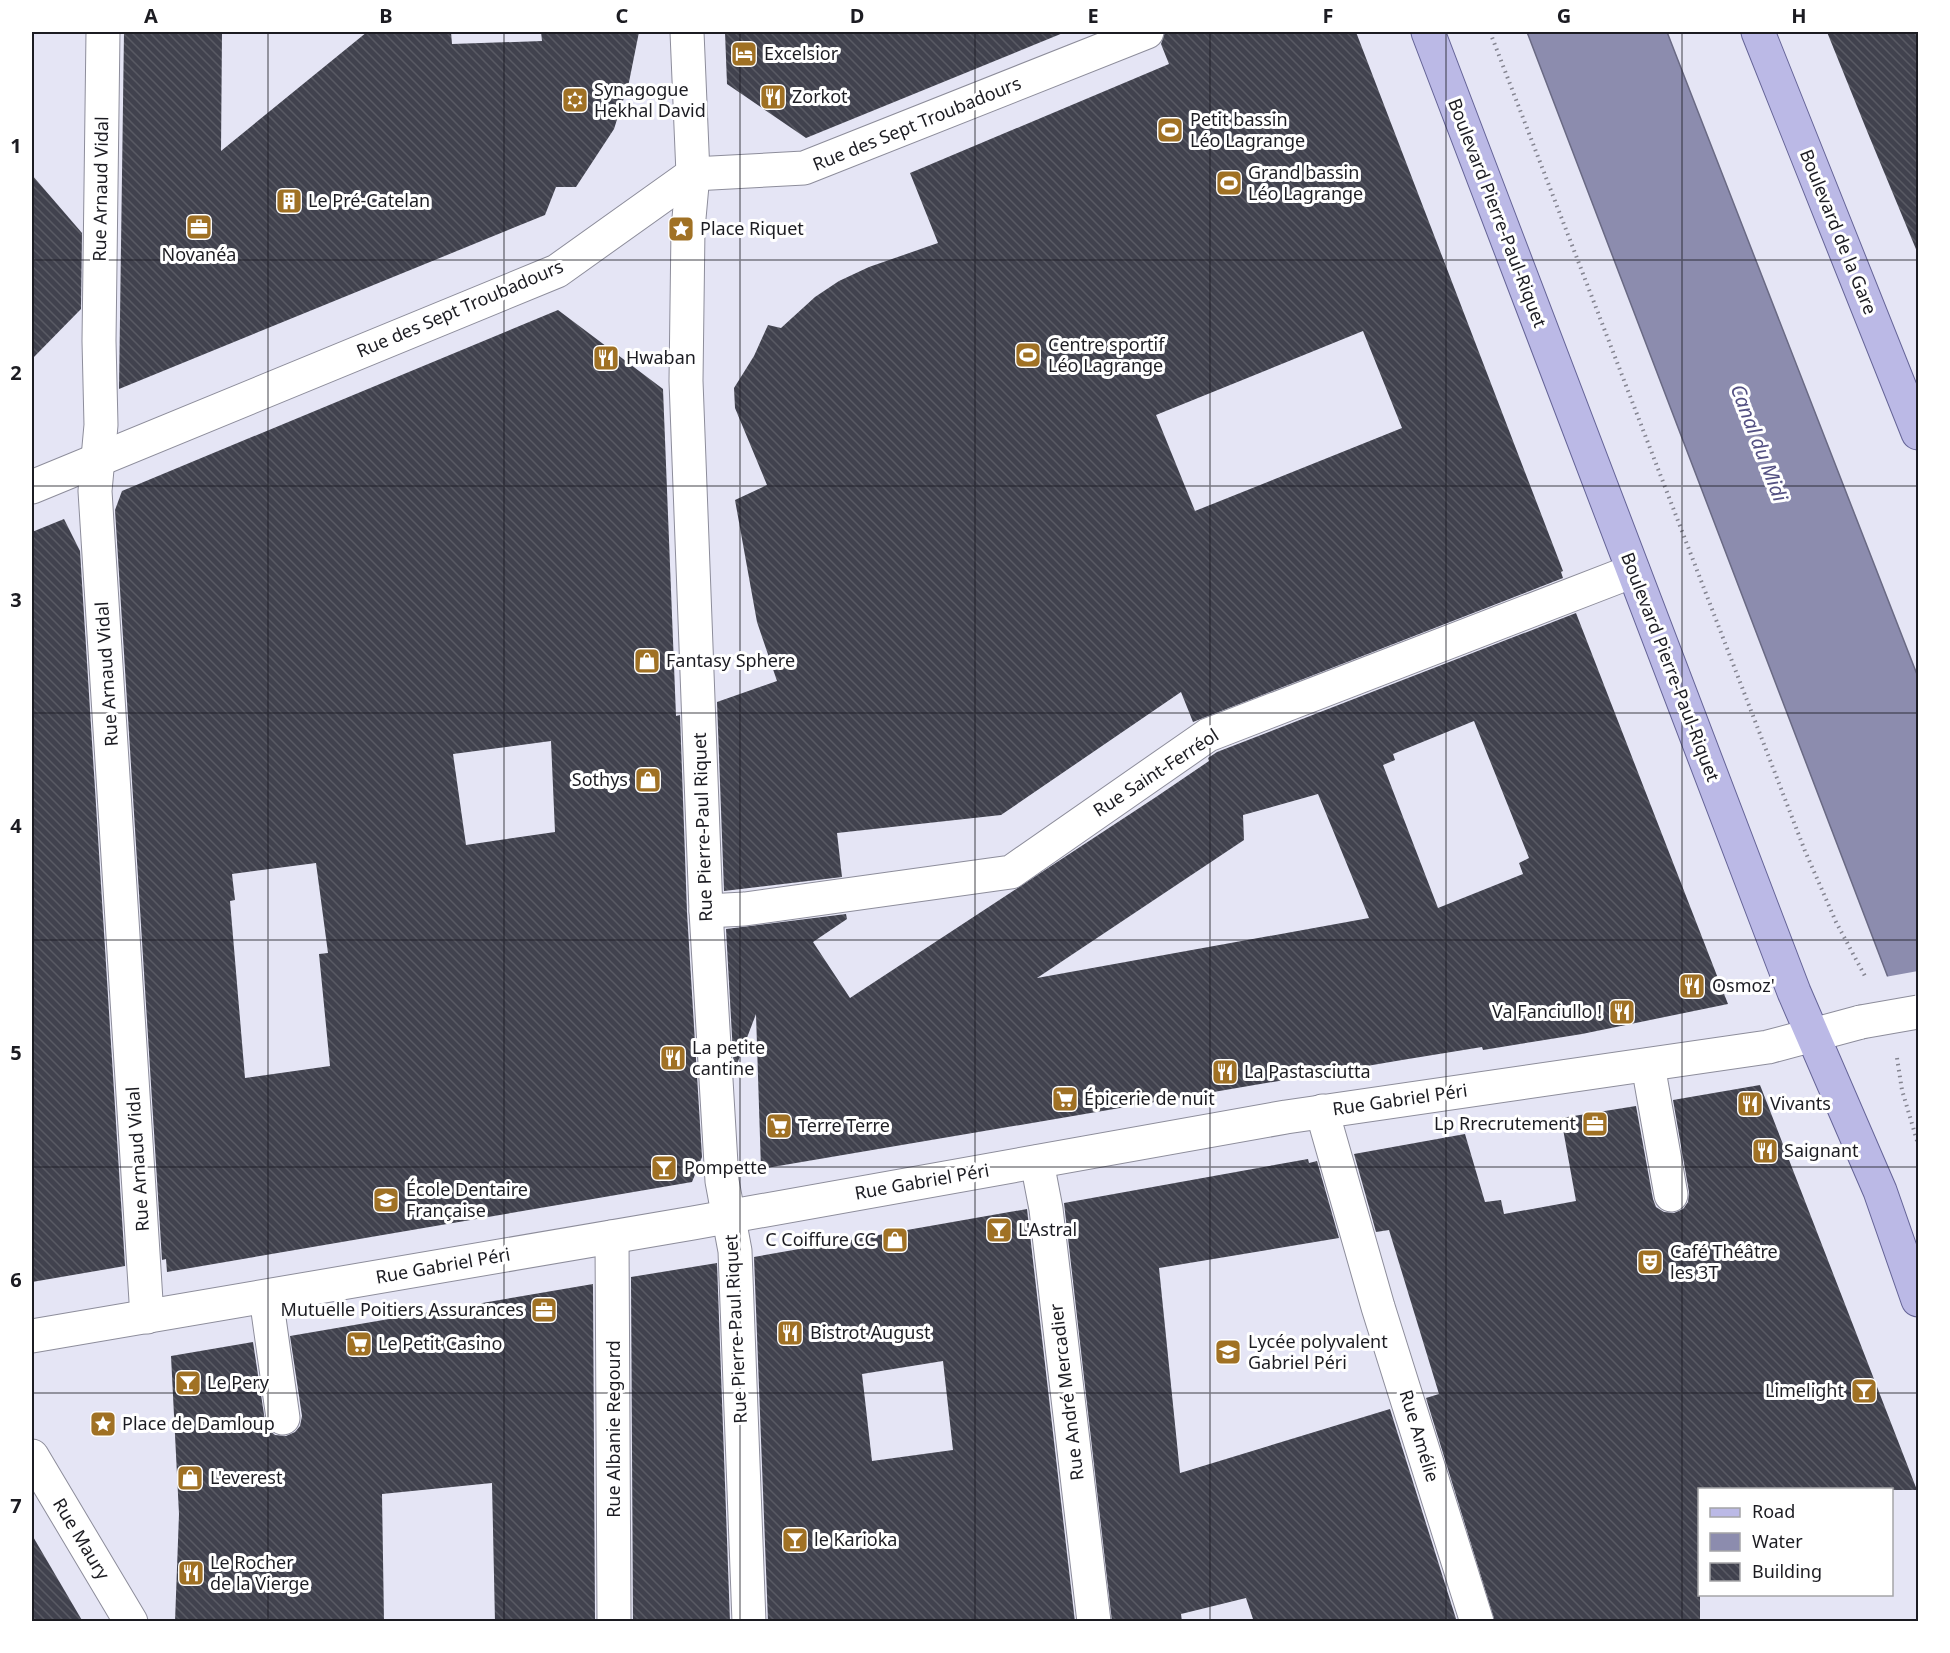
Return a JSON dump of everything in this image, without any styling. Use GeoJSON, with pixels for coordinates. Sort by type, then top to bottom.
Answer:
{"type":"FeatureCollection","features":[{"type":"Feature","properties":{"kind":"main road","name":"Boulevard Pierre-Paul-Riquet"},"geometry":{"type":"LineString","coordinates":[[1428,32],[1813,1036],[1880,1191],[1918,1300]]}},
{"type":"Feature","properties":{"kind":"main road","name":"Boulevard de la Gare"},"geometry":{"type":"LineString","coordinates":[[1758,32],[1918,433]]}},
{"type":"Feature","properties":{"kind":"street","name":"Rue Arnaud Vidal"},"geometry":{"type":"LineString","coordinates":[[103,32],[99,341],[101,425],[95,491],[147,1317]]}},
{"type":"Feature","properties":{"kind":"street","name":"Rue Pierre-Paul Riquet"},"geometry":{"type":"LineString","coordinates":[[687,32],[693,174],[688,229],[686,381],[706,911],[722,1181],[735,1251],[749,1622]]}},
{"type":"Feature","properties":{"kind":"street","name":"Rue des Sept Troubadours"},"geometry":{"type":"LineString","coordinates":[[32,487],[557,272],[693,174],[782,170],[815,165],[1147,32]]}},
{"type":"Feature","properties":{"kind":"street","name":"Rue Saint-Ferréol"},"geometry":{"type":"LineString","coordinates":[[706,911],[745,909],[1011,872],[1208,735],[1633,571]]}},
{"type":"Feature","properties":{"kind":"street","name":"Rue Gabriel Péri"},"geometry":{"type":"LineString","coordinates":[[32,1336],[728,1217],[1322,1111],[1768,1047],[1861,1022],[1918,1012]]}},
{"type":"Feature","properties":{"kind":"street"},"geometry":{"type":"LineString","coordinates":[[1648,1065],[1671,1196]]}},
{"type":"Feature","properties":{"kind":"street","name":"Rue Amélie"},"geometry":{"type":"LineString","coordinates":[[1322,1111],[1375,1295],[1477,1622]]}},
{"type":"Feature","properties":{"kind":"street","name":"Rue André Mercadier"},"geometry":{"type":"LineString","coordinates":[[1036,1162],[1046,1209],[1094,1622]]}},
{"type":"Feature","properties":{"kind":"street","name":"Rue Albanie Regourd"},"geometry":{"type":"LineString","coordinates":[[612,1237],[614,1622]]}},
{"type":"Feature","properties":{"kind":"street"},"geometry":{"type":"LineString","coordinates":[[266,1297],[284,1418]]}},
{"type":"Feature","properties":{"kind":"street","name":"Rue Maury"},"geometry":{"type":"LineString","coordinates":[[32,1456],[131,1622]]}},
{"type":"Feature","properties":{"kind":"path"},"geometry":{"type":"LineString","coordinates":[[1490,32],[1805,851],[1836,922],[1870,989]]}},
{"type":"Feature","properties":{"kind":"path"},"geometry":{"type":"LineString","coordinates":[[1894,1050],[1898,1060],[1902,1090],[1918,1144]]}},
{"type":"Feature","properties":{"kind":"water","name":"Canal du Midi"},"geometry":{"type":"Polygon","coordinates":[[[1527,32],[1667,32],[1918,677],[1918,1056],[1527,32]]]}},
{"type":"Feature","properties":{"kind":"pier"},"geometry":{"type":"Polygon","coordinates":[[[1918,971],[1918,1055],[1915,1056],[1885,977],[1918,971]]]}},
{"type":"Feature","properties":{"kind":"building","name":"Le Pré-Catelan"},"geometry":{"type":"Polygon","coordinates":[[[124,32],[222,32],[221,151],[367,32],[451,32],[452,44],[542,41],[541,32],[639,32],[629,82],[614,129],[576,187],[556,187],[545,215],[119,389],[124,32]]]}},
{"type":"Feature","properties":{"kind":"building"},"geometry":{"type":"Polygon","coordinates":[[[725,32],[1063,33],[806,138],[727,84],[725,32]]]}},
{"type":"Feature","properties":{"kind":"building"},"geometry":{"type":"Polygon","coordinates":[[[1165,32],[1356,32],[1563,571],[1561,572],[1563,578],[1193,722],[1181,692],[1001,815],[837,833],[842,877],[724,891],[717,702],[777,681],[757,622],[735,500],[767,485],[735,408],[734,388],[754,356],[768,325],[781,328],[815,297],[839,281],[869,267],[938,243],[910,173],[1169,64],[1161,44],[1165,32]],[[1363,331],[1156,415],[1195,511],[1402,428],[1363,331]]]}},
{"type":"Feature","properties":{"kind":"building"},"geometry":{"type":"Polygon","coordinates":[[[1827,32],[1918,32],[1918,254],[1867,131],[1827,32]]]}},
{"type":"Feature","properties":{"kind":"building"},"geometry":{"type":"Polygon","coordinates":[[[32,175],[82,233],[81,309],[32,359],[32,175]]]}},
{"type":"Feature","properties":{"kind":"building"},"geometry":{"type":"Polygon","coordinates":[[[558,310],[663,389],[676,716],[680,715],[687,912],[702,1157],[692,1182],[167,1272],[166,1259],[162,1260],[115,510],[122,491],[558,310]],[[551,741],[453,754],[466,845],[555,832],[551,741]],[[316,863],[232,874],[235,900],[230,901],[245,1078],[330,1066],[319,954],[328,953],[316,863]]]}},
{"type":"Feature","properties":{"kind":"building"},"geometry":{"type":"Polygon","coordinates":[[[64,519],[80,551],[125,1266],[32,1282],[32,532],[64,519]]]}},
{"type":"Feature","properties":{"kind":"building"},"geometry":{"type":"Polygon","coordinates":[[[1576,613],[1728,1004],[1582,1034],[1402,1060],[761,1169],[756,1014],[734,1072],[726,929],[846,914],[847,919],[813,942],[850,998],[1156,797],[1209,761],[1208,758],[1217,752],[1576,613]],[[1474,721],[1393,754],[1395,760],[1383,765],[1438,908],[1523,874],[1519,863],[1529,858],[1474,721]],[[1318,794],[1243,815],[1244,840],[1037,978],[1369,918],[1318,794]]]}},
{"type":"Feature","properties":{"kind":"building"},"geometry":{"type":"Polygon","coordinates":[[[1760,1085],[1917,1490],[1698,1488],[1700,1622],[1495,1622],[1426,1398],[1439,1394],[1389,1230],[1376,1232],[1354,1154],[1465,1134],[1485,1202],[1501,1200],[1504,1214],[1576,1201],[1561,1118],[1636,1106],[1653,1199],[1656,1207],[1664,1212],[1674,1213],[1683,1209],[1688,1202],[1689,1192],[1673,1100],[1760,1085]]]}},
{"type":"Feature","properties":{"kind":"building"},"geometry":{"type":"Polygon","coordinates":[[[1308,1159],[1309,1163],[1317,1161],[1339,1238],[1159,1268],[1180,1473],[1390,1409],[1457,1622],[1254,1622],[1246,1598],[1181,1614],[1182,1622],[1112,1622],[1064,1203],[1308,1159]]]}},
{"type":"Feature","properties":{"kind":"building"},"geometry":{"type":"Polygon","coordinates":[[[1027,1209],[1075,1622],[768,1622],[754,1257],[1027,1209]],[[943,1361],[862,1374],[872,1461],[953,1450],[943,1361]]]}},
{"type":"Feature","properties":{"kind":"building"},"geometry":{"type":"Polygon","coordinates":[[[717,1263],[730,1622],[633,1622],[631,1277],[717,1263]]]}},
{"type":"Feature","properties":{"kind":"building"},"geometry":{"type":"Polygon","coordinates":[[[593,1284],[595,1622],[495,1622],[492,1483],[382,1494],[384,1622],[175,1622],[179,1514],[171,1356],[253,1342],[265,1421],[268,1429],[275,1435],[286,1436],[295,1432],[300,1426],[302,1416],[290,1336],[593,1284]]]}},
{"type":"Feature","properties":{"kind":"building"},"geometry":{"type":"Polygon","coordinates":[[[32,1535],[83,1622],[32,1622],[32,1535]]]}},
{"type":"Feature","properties":{"kind":"place","name":"Excelsior"},"geometry":{"type":"Point","coordinates":[744,54]}},
{"type":"Feature","properties":{"kind":"place","name":"Zorkot"},"geometry":{"type":"Point","coordinates":[773,97]}},
{"type":"Feature","properties":{"kind":"place","name":"Synagogue Hekhal David"},"geometry":{"type":"Point","coordinates":[575,100]}},
{"type":"Feature","properties":{"kind":"place","name":"Petit bassin Léo Lagrange"},"geometry":{"type":"Point","coordinates":[1170,130]}},
{"type":"Feature","properties":{"kind":"place","name":"Grand bassin Léo Lagrange"},"geometry":{"type":"Point","coordinates":[1229,183]}},
{"type":"Feature","properties":{"kind":"place","name":"Le Pré-Catelan"},"geometry":{"type":"Point","coordinates":[289,201]}},
{"type":"Feature","properties":{"kind":"place","name":"Novanéa"},"geometry":{"type":"Point","coordinates":[199,227]}},
{"type":"Feature","properties":{"kind":"place","name":"Place Riquet"},"geometry":{"type":"Point","coordinates":[681,229]}},
{"type":"Feature","properties":{"kind":"place","name":"Centre sportif Léo Lagrange"},"geometry":{"type":"Point","coordinates":[1028,355]}},
{"type":"Feature","properties":{"kind":"place","name":"Hwaban"},"geometry":{"type":"Point","coordinates":[606,358]}},
{"type":"Feature","properties":{"kind":"place","name":"Fantasy Sphere"},"geometry":{"type":"Point","coordinates":[647,661]}},
{"type":"Feature","properties":{"kind":"place","name":"Sothys"},"geometry":{"type":"Point","coordinates":[648,780]}},
{"type":"Feature","properties":{"kind":"place","name":"Osmoz'"},"geometry":{"type":"Point","coordinates":[1692,986]}},
{"type":"Feature","properties":{"kind":"place","name":"Va Fanciullo !"},"geometry":{"type":"Point","coordinates":[1622,1012]}},
{"type":"Feature","properties":{"kind":"place","name":"La petite cantine"},"geometry":{"type":"Point","coordinates":[673,1058]}},
{"type":"Feature","properties":{"kind":"place","name":"La Pastasciutta"},"geometry":{"type":"Point","coordinates":[1225,1072]}},
{"type":"Feature","properties":{"kind":"place","name":"Épicerie de nuit"},"geometry":{"type":"Point","coordinates":[1065,1099]}},
{"type":"Feature","properties":{"kind":"place","name":"Vivants"},"geometry":{"type":"Point","coordinates":[1750,1104]}},
{"type":"Feature","properties":{"kind":"place","name":"Lp Rrecrutement"},"geometry":{"type":"Point","coordinates":[1595,1124]}},
{"type":"Feature","properties":{"kind":"place","name":"Terre Terre"},"geometry":{"type":"Point","coordinates":[779,1126]}},
{"type":"Feature","properties":{"kind":"place","name":"Saignant"},"geometry":{"type":"Point","coordinates":[1765,1151]}},
{"type":"Feature","properties":{"kind":"place","name":"Pompette"},"geometry":{"type":"Point","coordinates":[664,1168]}},
{"type":"Feature","properties":{"kind":"place","name":"École Dentaire Française"},"geometry":{"type":"Point","coordinates":[386,1200]}},
{"type":"Feature","properties":{"kind":"place","name":"L'Astral"},"geometry":{"type":"Point","coordinates":[999,1230]}},
{"type":"Feature","properties":{"kind":"place","name":"C Coiffure CC"},"geometry":{"type":"Point","coordinates":[895,1240]}},
{"type":"Feature","properties":{"kind":"place","name":"Café Théâtre les 3T"},"geometry":{"type":"Point","coordinates":[1650,1262]}},
{"type":"Feature","properties":{"kind":"place","name":"Mutuelle Poitiers Assurances"},"geometry":{"type":"Point","coordinates":[544,1310]}},
{"type":"Feature","properties":{"kind":"place","name":"Bistrot August"},"geometry":{"type":"Point","coordinates":[790,1333]}},
{"type":"Feature","properties":{"kind":"place","name":"Le Petit Casino"},"geometry":{"type":"Point","coordinates":[359,1344]}},
{"type":"Feature","properties":{"kind":"place","name":"Lycée polyvalent Gabriel Péri"},"geometry":{"type":"Point","coordinates":[1228,1352]}},
{"type":"Feature","properties":{"kind":"place","name":"Le Pery"},"geometry":{"type":"Point","coordinates":[188,1383]}},
{"type":"Feature","properties":{"kind":"place","name":"Limelight"},"geometry":{"type":"Point","coordinates":[1864,1391]}},
{"type":"Feature","properties":{"kind":"place","name":"Place de Damloup"},"geometry":{"type":"Point","coordinates":[103,1424]}},
{"type":"Feature","properties":{"kind":"place","name":"L'everest"},"geometry":{"type":"Point","coordinates":[190,1478]}},
{"type":"Feature","properties":{"kind":"place","name":"le Karioka"},"geometry":{"type":"Point","coordinates":[795,1540]}},
{"type":"Feature","properties":{"kind":"place","name":"Le Rocher de la Vierge"},"geometry":{"type":"Point","coordinates":[191,1573]}}]}
